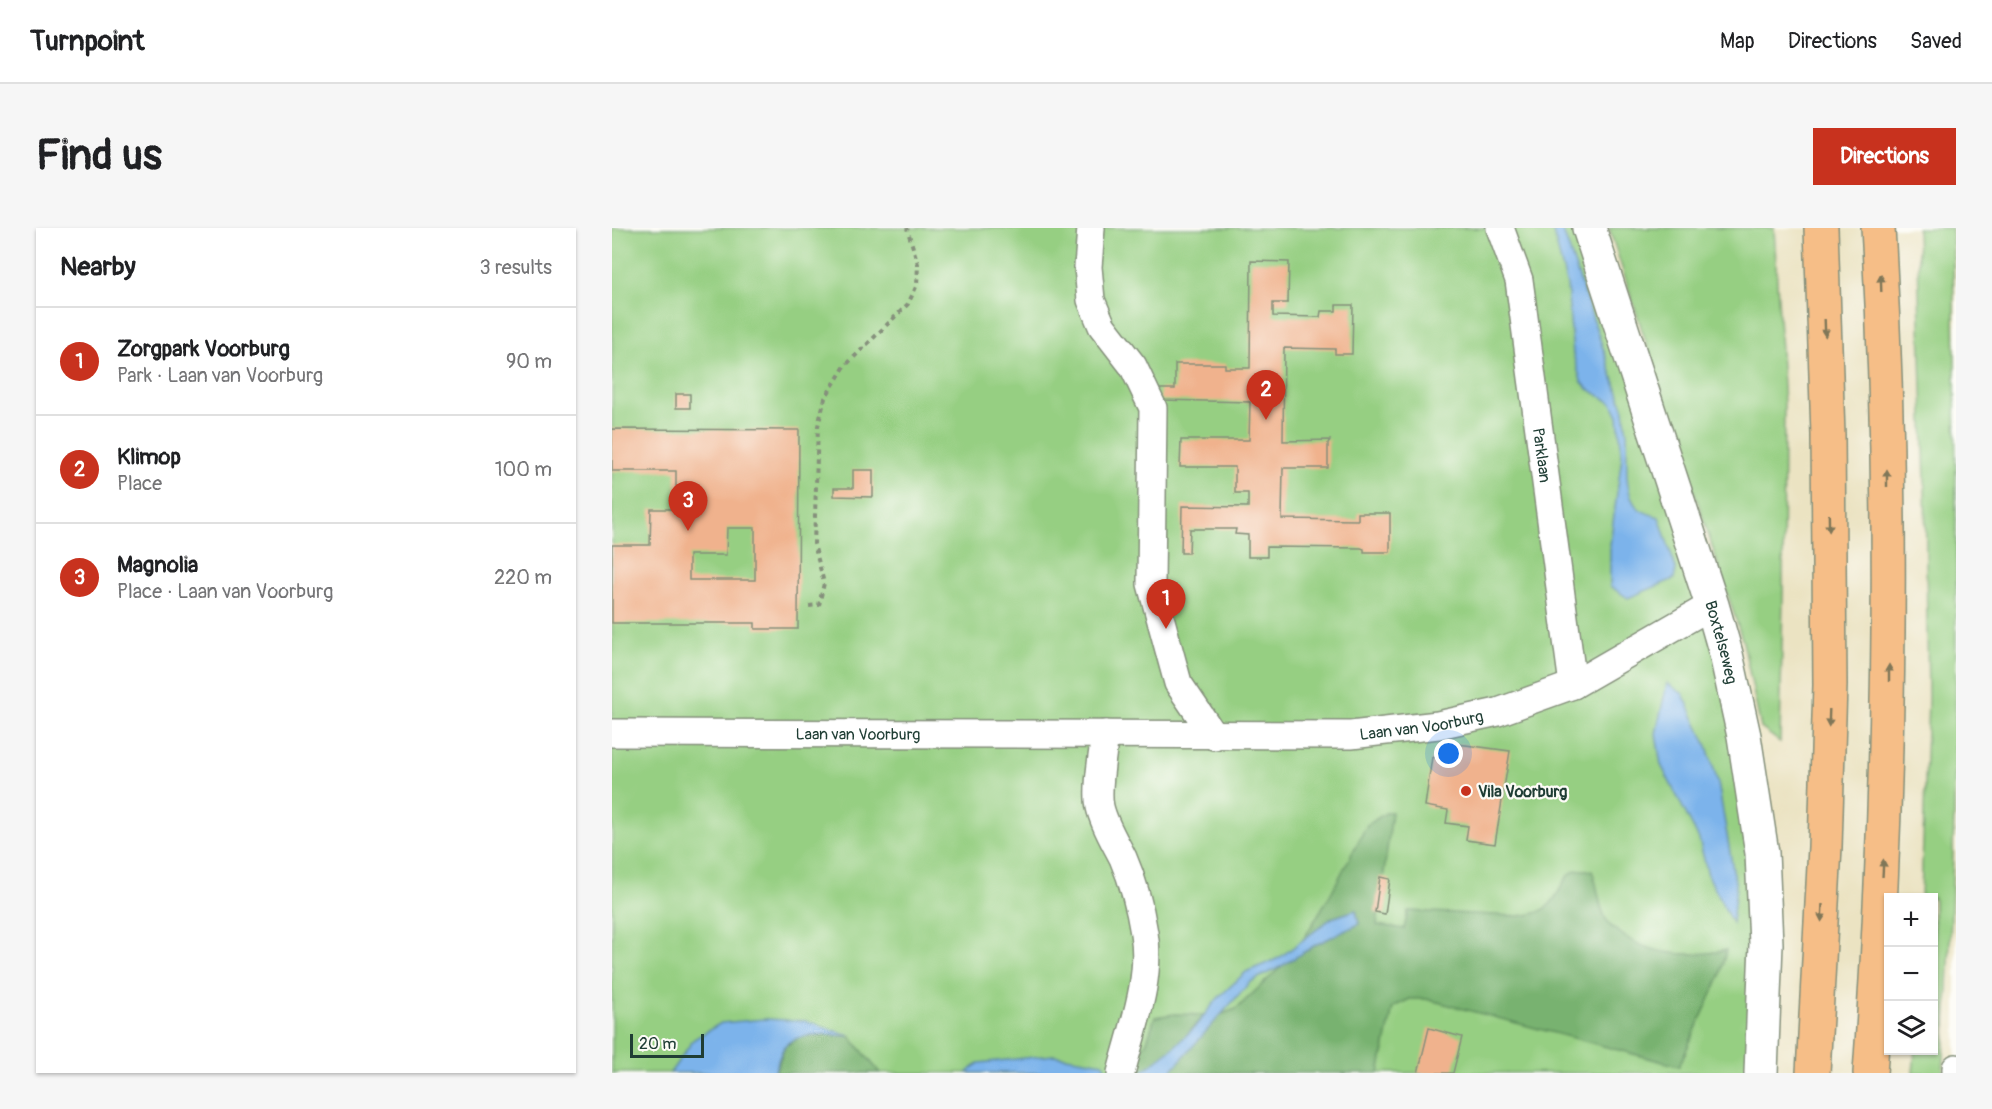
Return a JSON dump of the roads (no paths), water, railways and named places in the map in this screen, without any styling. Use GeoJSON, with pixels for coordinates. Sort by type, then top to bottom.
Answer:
{"type":"FeatureCollection","features":[{"type":"Feature","properties":{"kind":"highway"},"geometry":{"type":"LineString","coordinates":[[1813,1073],[1825,847],[1830,685],[1828,435],[1821,228]]}},
{"type":"Feature","properties":{"kind":"highway"},"geometry":{"type":"LineString","coordinates":[[1870,1073],[1884,855],[1889,685],[1887,434],[1878,228]]}},
{"type":"Feature","properties":{"kind":"street"},"geometry":{"type":"LineString","coordinates":[[1090,228],[1088,267],[1091,300],[1102,326],[1133,366],[1153,408],[1151,584],[1178,683],[1214,736]]}},
{"type":"Feature","properties":{"kind":"street","name":"Parklaan"},"geometry":{"type":"LineString","coordinates":[[1500,228],[1519,280],[1573,685]]}},
{"type":"Feature","properties":{"kind":"street","name":"Boxtelseweg"},"geometry":{"type":"LineString","coordinates":[[1589,228],[1712,605],[1726,654],[1743,736],[1761,853],[1766,944],[1761,1073]]}},
{"type":"Feature","properties":{"kind":"street","name":"Laan van Voorburg"},"geometry":{"type":"LineString","coordinates":[[612,733],[1351,735],[1438,725],[1498,712],[1573,685],[1712,605]]}},
{"type":"Feature","properties":{"kind":"street"},"geometry":{"type":"LineString","coordinates":[[1105,734],[1101,762],[1100,806],[1108,830],[1124,860],[1136,895],[1144,934],[1146,959],[1142,987],[1121,1073]]}},
{"type":"Feature","properties":{"kind":"street"},"geometry":{"type":"LineString","coordinates":[[1956,1068],[1956,1073]]}},
{"type":"Feature","properties":{"kind":"water"},"geometry":{"type":"Polygon","coordinates":[[[1552,228],[1562,228],[1624,410],[1630,493],[1638,508],[1645,513],[1659,517],[1676,569],[1674,579],[1628,598],[1610,586],[1610,545],[1622,456],[1618,416],[1612,403],[1588,389],[1581,381],[1573,354],[1567,285],[1552,228]]]}},
{"type":"Feature","properties":{"kind":"water"},"geometry":{"type":"Polygon","coordinates":[[[1667,683],[1683,694],[1707,746],[1718,783],[1736,887],[1732,923],[1708,875],[1699,839],[1661,765],[1656,734],[1667,683]]]}},
{"type":"Feature","properties":{"kind":"water"},"geometry":{"type":"Polygon","coordinates":[[[1356,910],[1359,924],[1317,944],[1250,982],[1169,1073],[1140,1073],[1173,1048],[1194,1028],[1218,998],[1246,972],[1279,958],[1332,918],[1356,910]]]}},
{"type":"Feature","properties":{"kind":"water"},"geometry":{"type":"Polygon","coordinates":[[[765,1019],[806,1021],[850,1036],[816,1035],[791,1041],[785,1046],[774,1073],[670,1073],[694,1039],[721,1023],[765,1019]]]}},
{"type":"Feature","properties":{"kind":"water"},"geometry":{"type":"Polygon","coordinates":[[[1054,1055],[1103,1063],[1107,1073],[967,1073],[979,1063],[1054,1055]]]}},
{"type":"Feature","properties":{"kind":"place","name":"Klimop"},"geometry":{"type":"Point","coordinates":[1266,420]}},
{"type":"Feature","properties":{"kind":"place","name":"Magnolia"},"geometry":{"type":"Point","coordinates":[688,531]}},
{"type":"Feature","properties":{"kind":"place","name":"Zorgpark Voorburg"},"geometry":{"type":"Point","coordinates":[1166,629]}},
{"type":"Feature","properties":{"kind":"place","name":"Vila Voorburg"},"geometry":{"type":"Point","coordinates":[1466,791]}}]}
